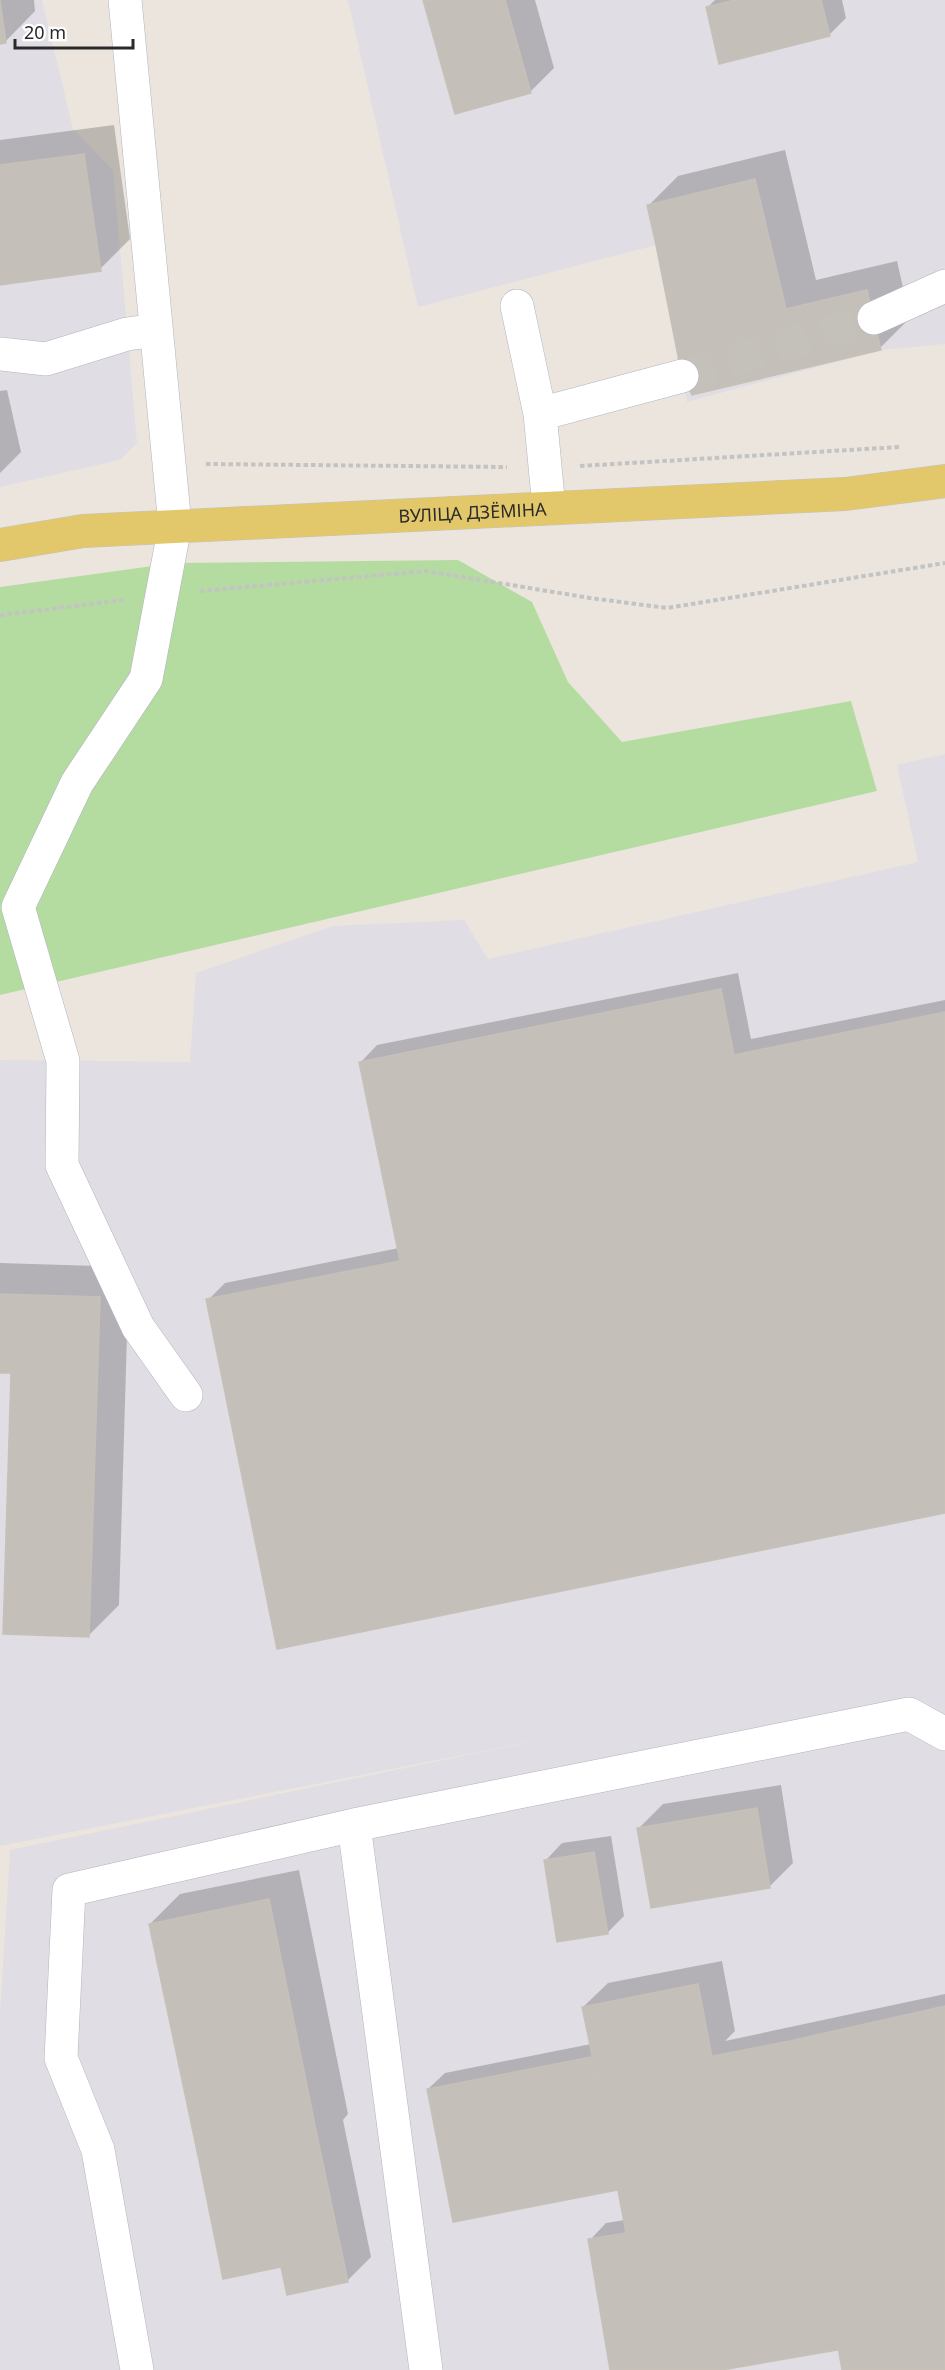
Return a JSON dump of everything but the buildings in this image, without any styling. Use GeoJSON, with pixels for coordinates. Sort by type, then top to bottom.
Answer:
{"type":"FeatureCollection","features":[{"type":"Feature","properties":{"kind":"main road","name":"ВУЛІЦА ДЗЁМІНА"},"geometry":{"type":"LineString","coordinates":[[0,545],[83,531],[845,494],[945,481]]}},
{"type":"Feature","properties":{"kind":"street"},"geometry":{"type":"LineString","coordinates":[[125,0],[175,526],[146,679],[77,783],[18,907],[63,1061],[62,1165],[138,1327],[186,1395]]}},
{"type":"Feature","properties":{"kind":"street"},"geometry":{"type":"LineString","coordinates":[[873,318],[945,286]]}},
{"type":"Feature","properties":{"kind":"street"},"geometry":{"type":"LineString","coordinates":[[517,306],[540,414],[549,508]]}},
{"type":"Feature","properties":{"kind":"street"},"geometry":{"type":"LineString","coordinates":[[0,354],[46,359],[127,334],[156,330]]}},
{"type":"Feature","properties":{"kind":"street"},"geometry":{"type":"LineString","coordinates":[[540,414],[681,376]]}},
{"type":"Feature","properties":{"kind":"street"},"geometry":{"type":"LineString","coordinates":[[137,2370],[98,2150],[61,2058],[69,1890],[354,1825],[909,1714],[945,1734]]}},
{"type":"Feature","properties":{"kind":"street"},"geometry":{"type":"LineString","coordinates":[[354,1825],[426,2370]]}},
{"type":"Feature","properties":{"kind":"path"},"geometry":{"type":"LineString","coordinates":[[0,615],[162,595],[426,571],[590,598],[667,608],[945,563]]}},
{"type":"Feature","properties":{"kind":"shaded area"},"geometry":{"type":"Polygon","coordinates":[[[0,0],[42,0],[73,129],[113,170],[137,443],[120,460],[0,487],[0,0]]]}},
{"type":"Feature","properties":{"kind":"shaded area"},"geometry":{"type":"Polygon","coordinates":[[[348,0],[945,0],[945,344],[881,350],[687,402],[656,245],[418,307],[348,0]]]}},
{"type":"Feature","properties":{"kind":"shaded area"},"geometry":{"type":"Polygon","coordinates":[[[945,754],[945,2370],[0,2370],[0,2014],[10,1850],[554,1737],[0,1846],[0,1060],[190,1062],[196,973],[333,926],[464,920],[488,959],[918,862],[897,765],[945,754]]]}},
{"type":"Feature","properties":{"kind":"green space"},"geometry":{"type":"Polygon","coordinates":[[[458,560],[532,602],[568,682],[622,742],[851,701],[877,791],[0,995],[0,587],[175,563],[458,560]]]}},
{"type":"Feature","properties":{"kind":"tunnel"},"geometry":{"type":"LineString","coordinates":[[682,376],[874,318]]}}]}
